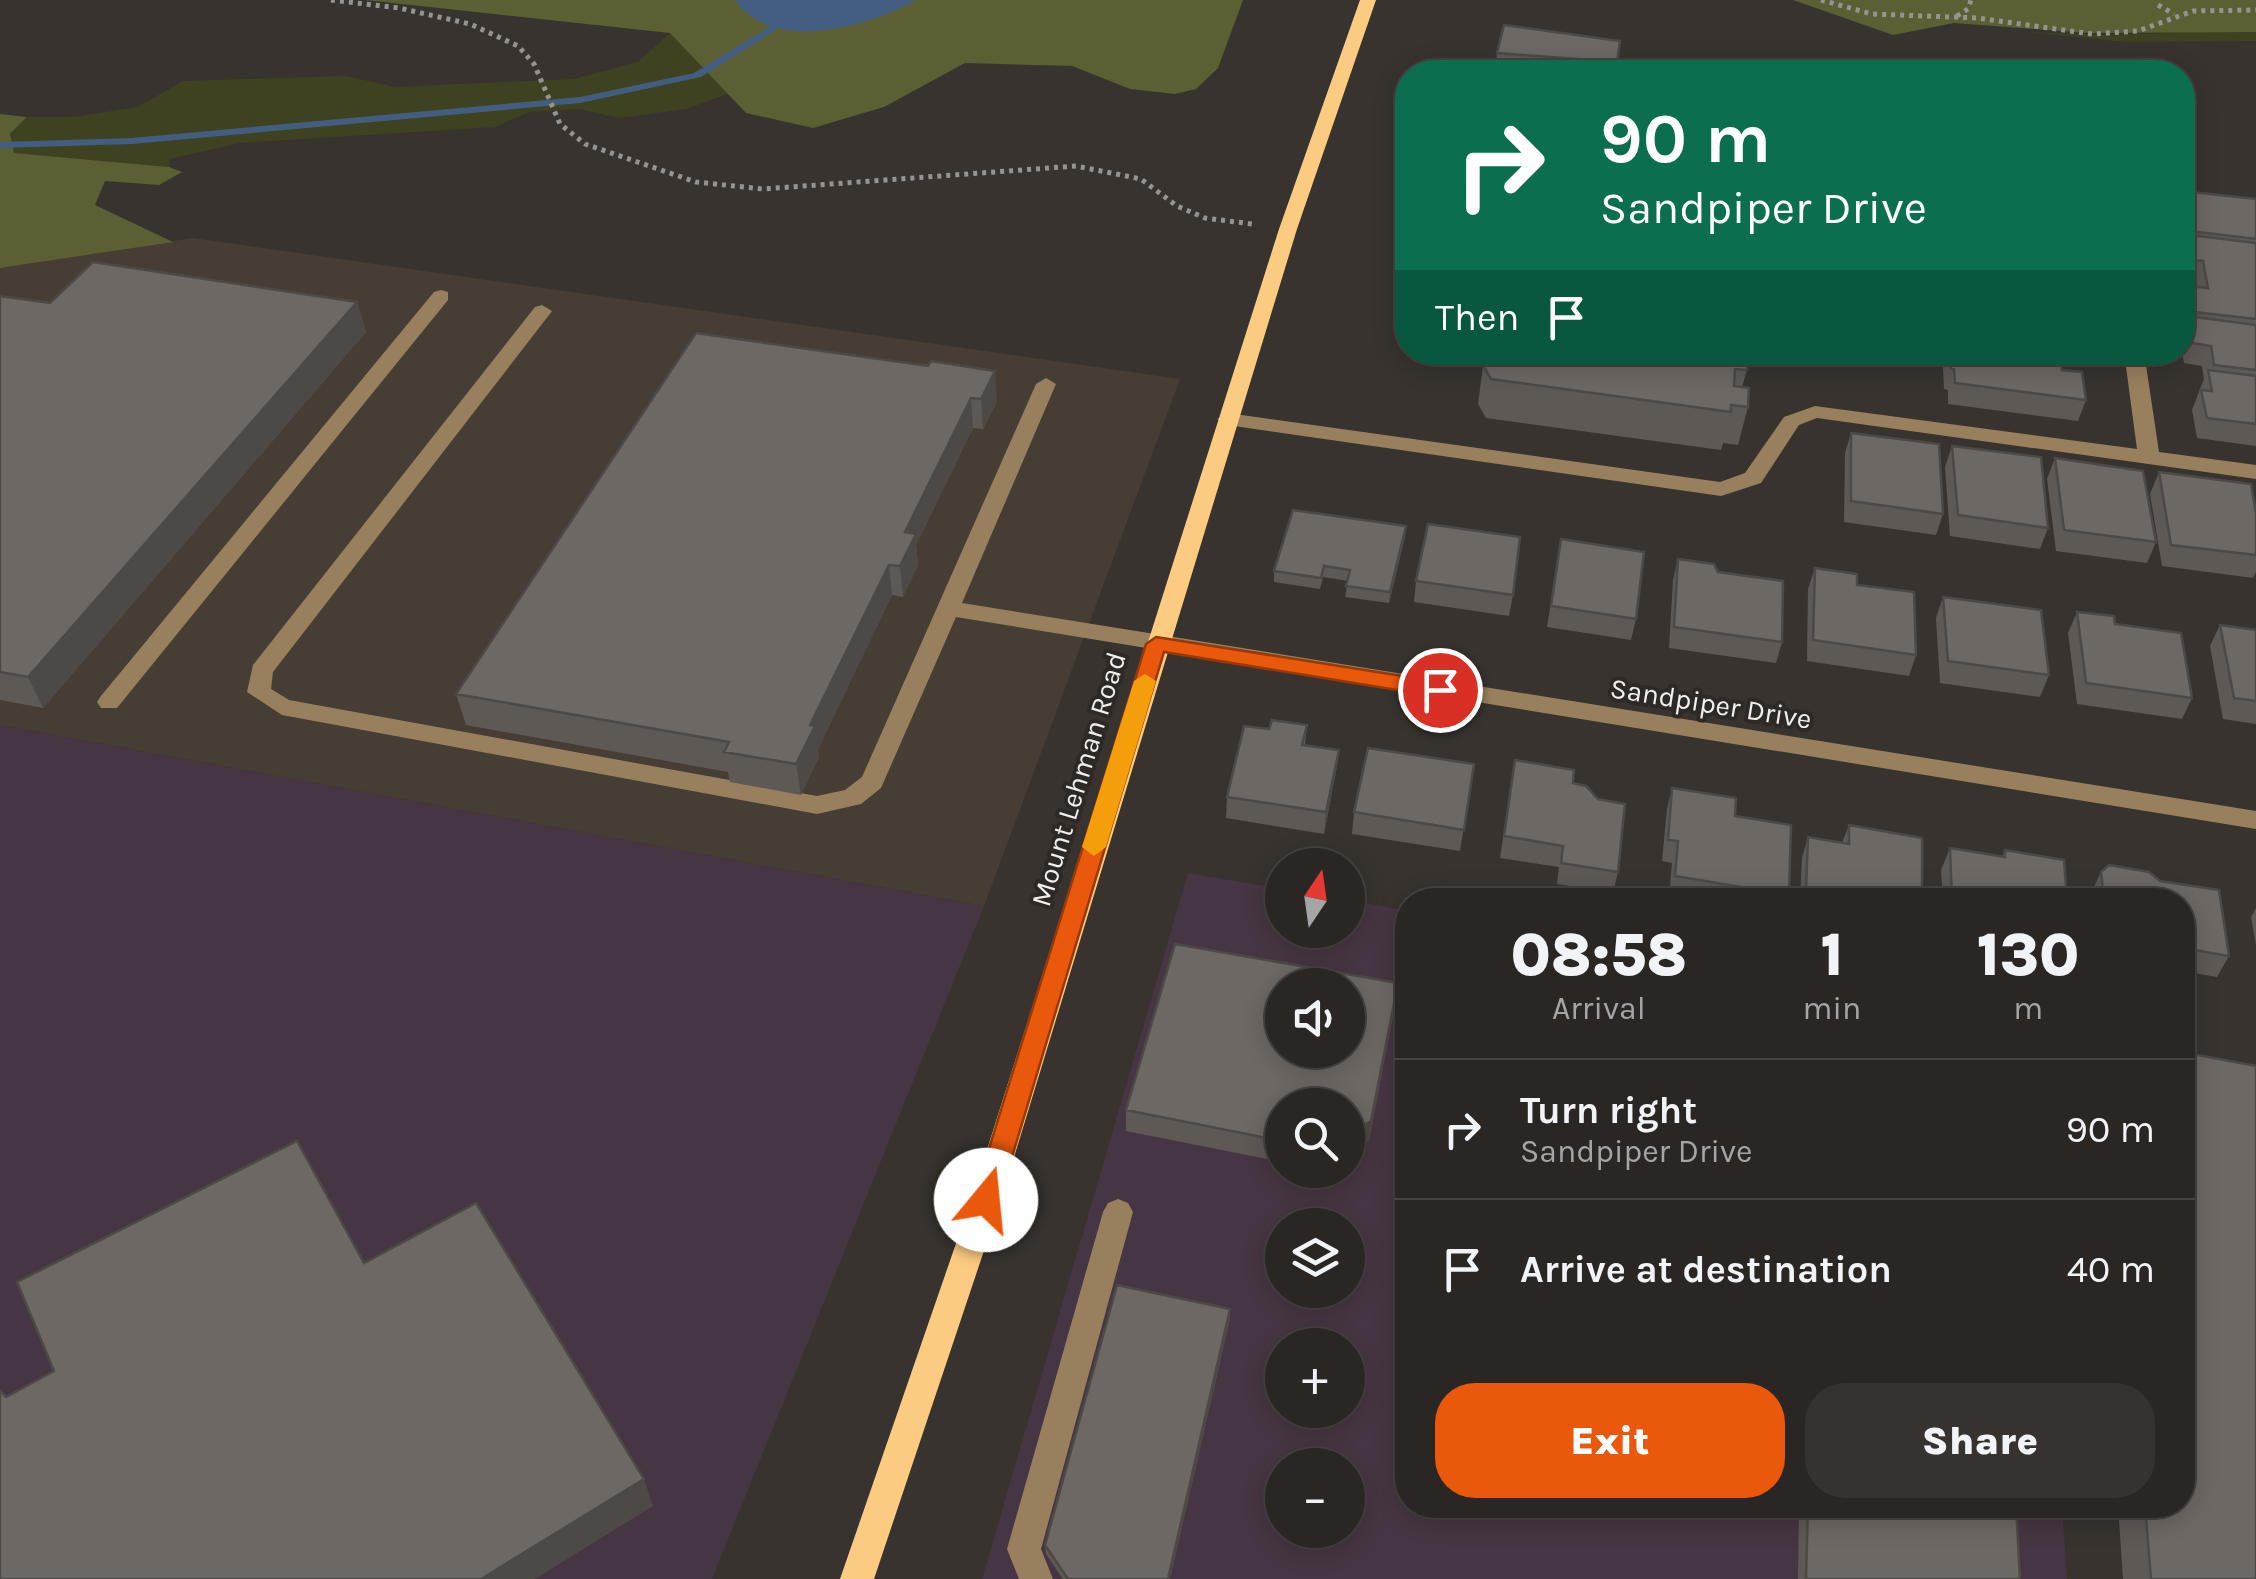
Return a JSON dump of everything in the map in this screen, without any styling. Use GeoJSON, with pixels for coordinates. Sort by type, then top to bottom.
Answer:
{"type":"FeatureCollection","features":[{"type":"Feature","properties":{"kind":"main road","name":"Mount Lehman Road"},"geometry":{"type":"LineString","coordinates":[[857,1579],[986,1200],[1288,229],[1368,0]]}},
{"type":"Feature","properties":{"kind":"street"},"geometry":{"type":"LineString","coordinates":[[109,702],[441,296]]}},
{"type":"Feature","properties":{"kind":"street"},"geometry":{"type":"LineString","coordinates":[[542,311],[261,671],[259,692],[282,707],[817,804],[852,798],[872,782],[1046,384]]}},
{"type":"Feature","properties":{"kind":"street"},"geometry":{"type":"LineString","coordinates":[[2136,365],[2149,458]]}},
{"type":"Feature","properties":{"kind":"street"},"geometry":{"type":"LineString","coordinates":[[1228,420],[1721,489],[1753,478],[1791,421],[1815,412],[2256,472]]}},
{"type":"Feature","properties":{"kind":"street","name":"Sandpiper Drive"},"geometry":{"type":"LineString","coordinates":[[948,608],[2256,820]]}},
{"type":"Feature","properties":{"kind":"street"},"geometry":{"type":"LineString","coordinates":[[1036,1579],[1024,1550],[1118,1212]]}},
{"type":"Feature","properties":{"kind":"path"},"geometry":{"type":"LineString","coordinates":[[331,0],[398,8],[470,24],[518,46],[534,64],[560,124],[586,144],[696,182],[763,189],[1076,166],[1141,179],[1177,206],[1204,218],[1288,229]]}},
{"type":"Feature","properties":{"kind":"path"},"geometry":{"type":"LineString","coordinates":[[1821,0],[1883,18],[1957,16],[2031,29],[2107,31],[2137,31],[2175,15],[2224,8],[2256,10]]}},
{"type":"Feature","properties":{"kind":"path"},"geometry":{"type":"LineString","coordinates":[[1957,16],[1968,9],[1971,0]]}},
{"type":"Feature","properties":{"kind":"path"},"geometry":{"type":"LineString","coordinates":[[2158,5],[2175,15]]}},
{"type":"Feature","properties":{"kind":"shaded area"},"geometry":{"type":"Polygon","coordinates":[[[193,238],[1180,379],[984,906],[0,725],[0,268],[193,238]]]}},
{"type":"Feature","properties":{"kind":"shaded area"},"geometry":{"type":"Polygon","coordinates":[[[0,725],[984,906],[712,1579],[0,1579],[0,725]]]}},
{"type":"Feature","properties":{"kind":"shaded area"},"geometry":{"type":"Polygon","coordinates":[[[1188,873],[1265,886],[1265,948],[1365,948],[1365,903],[1395,909],[1395,1518],[2063,1518],[2067,1579],[982,1579],[1188,873]]]}},
{"type":"Feature","properties":{"kind":"green space"},"geometry":{"type":"Polygon","coordinates":[[[365,0],[1243,0],[1218,68],[1196,89],[1175,94],[1130,89],[1072,66],[965,63],[884,107],[813,128],[746,113],[670,33],[365,0]]]}},
{"type":"Feature","properties":{"kind":"green space"},"geometry":{"type":"Polygon","coordinates":[[[1793,0],[2256,0],[2256,32],[2088,33],[1954,23],[1893,35],[1793,0]]]}},
{"type":"Feature","properties":{"kind":"green space"},"geometry":{"type":"Polygon","coordinates":[[[2256,30],[2256,41],[2127,42],[2028,32],[2111,35],[2256,30]]]}},
{"type":"Feature","properties":{"kind":"green space"},"geometry":{"type":"Polygon","coordinates":[[[670,33],[730,93],[686,109],[620,118],[579,109],[529,112],[495,127],[239,143],[170,159],[169,167],[13,153],[10,135],[27,117],[74,117],[138,107],[183,81],[346,76],[395,87],[574,79],[638,62],[670,33]]]}},
{"type":"Feature","properties":{"kind":"green space"},"geometry":{"type":"Polygon","coordinates":[[[0,114],[27,117],[10,134],[14,153],[169,167],[182,172],[159,185],[105,181],[95,205],[173,242],[0,268],[0,114]]]}},
{"type":"Feature","properties":{"kind":"water"},"geometry":{"type":"Polygon","coordinates":[[[735,0],[916,0],[847,26],[796,31],[772,27],[751,17],[735,0]]]}},
{"type":"Feature","properties":{"kind":"building"},"geometry":{"type":"Polygon","coordinates":[[[1504,25],[1620,41],[1617,60],[1497,53],[1504,25]]]}},
{"type":"Feature","properties":{"kind":"building"},"geometry":{"type":"Polygon","coordinates":[[[2195,192],[2256,199],[2256,239],[2195,232],[2195,192]]]}},
{"type":"Feature","properties":{"kind":"building"},"geometry":{"type":"Polygon","coordinates":[[[2195,236],[2256,243],[2256,319],[2195,312],[2195,287],[2208,288],[2203,261],[2195,260],[2195,236]]]}},
{"type":"Feature","properties":{"kind":"building"},"geometry":{"type":"Polygon","coordinates":[[[93,262],[357,302],[28,677],[0,672],[0,296],[50,303],[93,262]]]}},
{"type":"Feature","properties":{"kind":"building"},"geometry":{"type":"Polygon","coordinates":[[[2195,317],[2256,325],[2256,370],[2214,365],[2211,346],[2195,343],[2195,317]]]}},
{"type":"Feature","properties":{"kind":"building"},"geometry":{"type":"Polygon","coordinates":[[[696,333],[928,366],[931,361],[995,371],[981,399],[971,398],[905,532],[916,534],[900,566],[889,565],[810,725],[815,726],[796,764],[724,752],[729,742],[456,694],[696,333]]]}},
{"type":"Feature","properties":{"kind":"building"},"geometry":{"type":"Polygon","coordinates":[[[1483,365],[1747,365],[1747,370],[1735,369],[1734,386],[1749,388],[1748,407],[1731,405],[1731,412],[1491,379],[1483,365]]]}},
{"type":"Feature","properties":{"kind":"building"},"geometry":{"type":"Polygon","coordinates":[[[1951,365],[2061,365],[2062,370],[2082,372],[2086,400],[1955,383],[1951,365]]]}},
{"type":"Feature","properties":{"kind":"building"},"geometry":{"type":"Polygon","coordinates":[[[2208,370],[2256,376],[2256,424],[2207,418],[2201,390],[2212,391],[2208,370]]]}},
{"type":"Feature","properties":{"kind":"building"},"geometry":{"type":"Polygon","coordinates":[[[1851,433],[1939,444],[1943,514],[1851,501],[1851,433]]]}},
{"type":"Feature","properties":{"kind":"building"},"geometry":{"type":"Polygon","coordinates":[[[1952,446],[2041,457],[2048,528],[1958,515],[1952,446]]]}},
{"type":"Feature","properties":{"kind":"building"},"geometry":{"type":"Polygon","coordinates":[[[2055,458],[2143,471],[2156,542],[2064,530],[2055,458]]]}},
{"type":"Feature","properties":{"kind":"building"},"geometry":{"type":"Polygon","coordinates":[[[2159,472],[2251,484],[2256,555],[2171,545],[2159,472]]]}},
{"type":"Feature","properties":{"kind":"building"},"geometry":{"type":"Polygon","coordinates":[[[1293,510],[1406,526],[1390,592],[1346,586],[1350,570],[1324,566],[1321,578],[1274,571],[1293,510]]]}},
{"type":"Feature","properties":{"kind":"building"},"geometry":{"type":"Polygon","coordinates":[[[1428,524],[1520,537],[1513,595],[1416,581],[1428,524]]]}},
{"type":"Feature","properties":{"kind":"building"},"geometry":{"type":"Polygon","coordinates":[[[1561,539],[1644,552],[1636,619],[1551,606],[1561,539]]]}},
{"type":"Feature","properties":{"kind":"building"},"geometry":{"type":"Polygon","coordinates":[[[1678,559],[1714,564],[1718,572],[1783,581],[1782,642],[1674,627],[1678,559]]]}},
{"type":"Feature","properties":{"kind":"building"},"geometry":{"type":"Polygon","coordinates":[[[1815,568],[1857,574],[1857,585],[1914,592],[1916,655],[1813,640],[1815,568]]]}},
{"type":"Feature","properties":{"kind":"building"},"geometry":{"type":"Polygon","coordinates":[[[1943,597],[2041,610],[2049,675],[1948,661],[1943,597]]]}},
{"type":"Feature","properties":{"kind":"building"},"geometry":{"type":"Polygon","coordinates":[[[2077,612],[2114,616],[2115,624],[2181,633],[2192,698],[2086,683],[2077,612]]]}},
{"type":"Feature","properties":{"kind":"building"},"geometry":{"type":"Polygon","coordinates":[[[2220,625],[2256,630],[2256,701],[2234,698],[2220,625]]]}},
{"type":"Feature","properties":{"kind":"building"},"geometry":{"type":"Polygon","coordinates":[[[1272,720],[1307,725],[1302,745],[1339,750],[1326,812],[1227,797],[1244,726],[1269,729],[1272,720]]]}},
{"type":"Feature","properties":{"kind":"building"},"geometry":{"type":"Polygon","coordinates":[[[1368,748],[1474,764],[1464,830],[1354,812],[1368,748]]]}},
{"type":"Feature","properties":{"kind":"building"},"geometry":{"type":"Polygon","coordinates":[[[1515,760],[1574,770],[1573,783],[1586,786],[1598,799],[1625,804],[1618,872],[1561,863],[1563,846],[1504,836],[1515,760]]]}},
{"type":"Feature","properties":{"kind":"building"},"geometry":{"type":"Polygon","coordinates":[[[1672,788],[1736,798],[1735,816],[1791,825],[1789,888],[1747,888],[1675,876],[1678,841],[1668,840],[1672,788]]]}},
{"type":"Feature","properties":{"kind":"building"},"geometry":{"type":"Polygon","coordinates":[[[1849,825],[1922,838],[1922,888],[1806,888],[1808,837],[1849,844],[1849,825]]]}},
{"type":"Feature","properties":{"kind":"building"},"geometry":{"type":"Polygon","coordinates":[[[1950,848],[2005,857],[2005,850],[2064,860],[2066,888],[1952,888],[1950,848]]]}},
{"type":"Feature","properties":{"kind":"building"},"geometry":{"type":"Polygon","coordinates":[[[2109,865],[2149,872],[2160,881],[2219,890],[2229,956],[2195,950],[2195,888],[2103,888],[2101,872],[2109,865]]]}},
{"type":"Feature","properties":{"kind":"building"},"geometry":{"type":"Polygon","coordinates":[[[1175,944],[1312,968],[1265,968],[1265,1068],[1365,1068],[1365,977],[1395,982],[1371,1121],[1365,1125],[1365,1088],[1265,1088],[1265,1138],[1126,1110],[1175,944]]]}},
{"type":"Feature","properties":{"kind":"building"},"geometry":{"type":"Polygon","coordinates":[[[2195,1054],[2256,1066],[2256,1579],[2151,1579],[2146,1518],[2195,1518],[2195,1054]]]}},
{"type":"Feature","properties":{"kind":"building"},"geometry":{"type":"Polygon","coordinates":[[[297,1141],[364,1263],[476,1203],[644,1479],[481,1579],[0,1579],[0,1391],[6,1397],[54,1371],[17,1282],[297,1141]]]}},
{"type":"Feature","properties":{"kind":"building"},"geometry":{"type":"Polygon","coordinates":[[[1117,1285],[1230,1309],[1168,1579],[1068,1579],[1045,1545],[1117,1285]]]}},
{"type":"Feature","properties":{"kind":"building"},"geometry":{"type":"Polygon","coordinates":[[[1808,1518],[2017,1518],[2020,1579],[1806,1579],[1808,1518]]]}},
{"type":"Feature","properties":{"kind":"waterway"},"geometry":{"type":"LineString","coordinates":[[0,145],[132,141],[580,100],[697,75],[772,28]]}},
{"type":"Feature","properties":{"kind":"slow traffic"},"geometry":{"type":"LineString","coordinates":[[1094,847],[1145,681]]}},
{"type":"Feature","properties":{"kind":"route"},"geometry":{"type":"LineString","coordinates":[[986,1200],[1156,644],[1440,690]]}}]}
